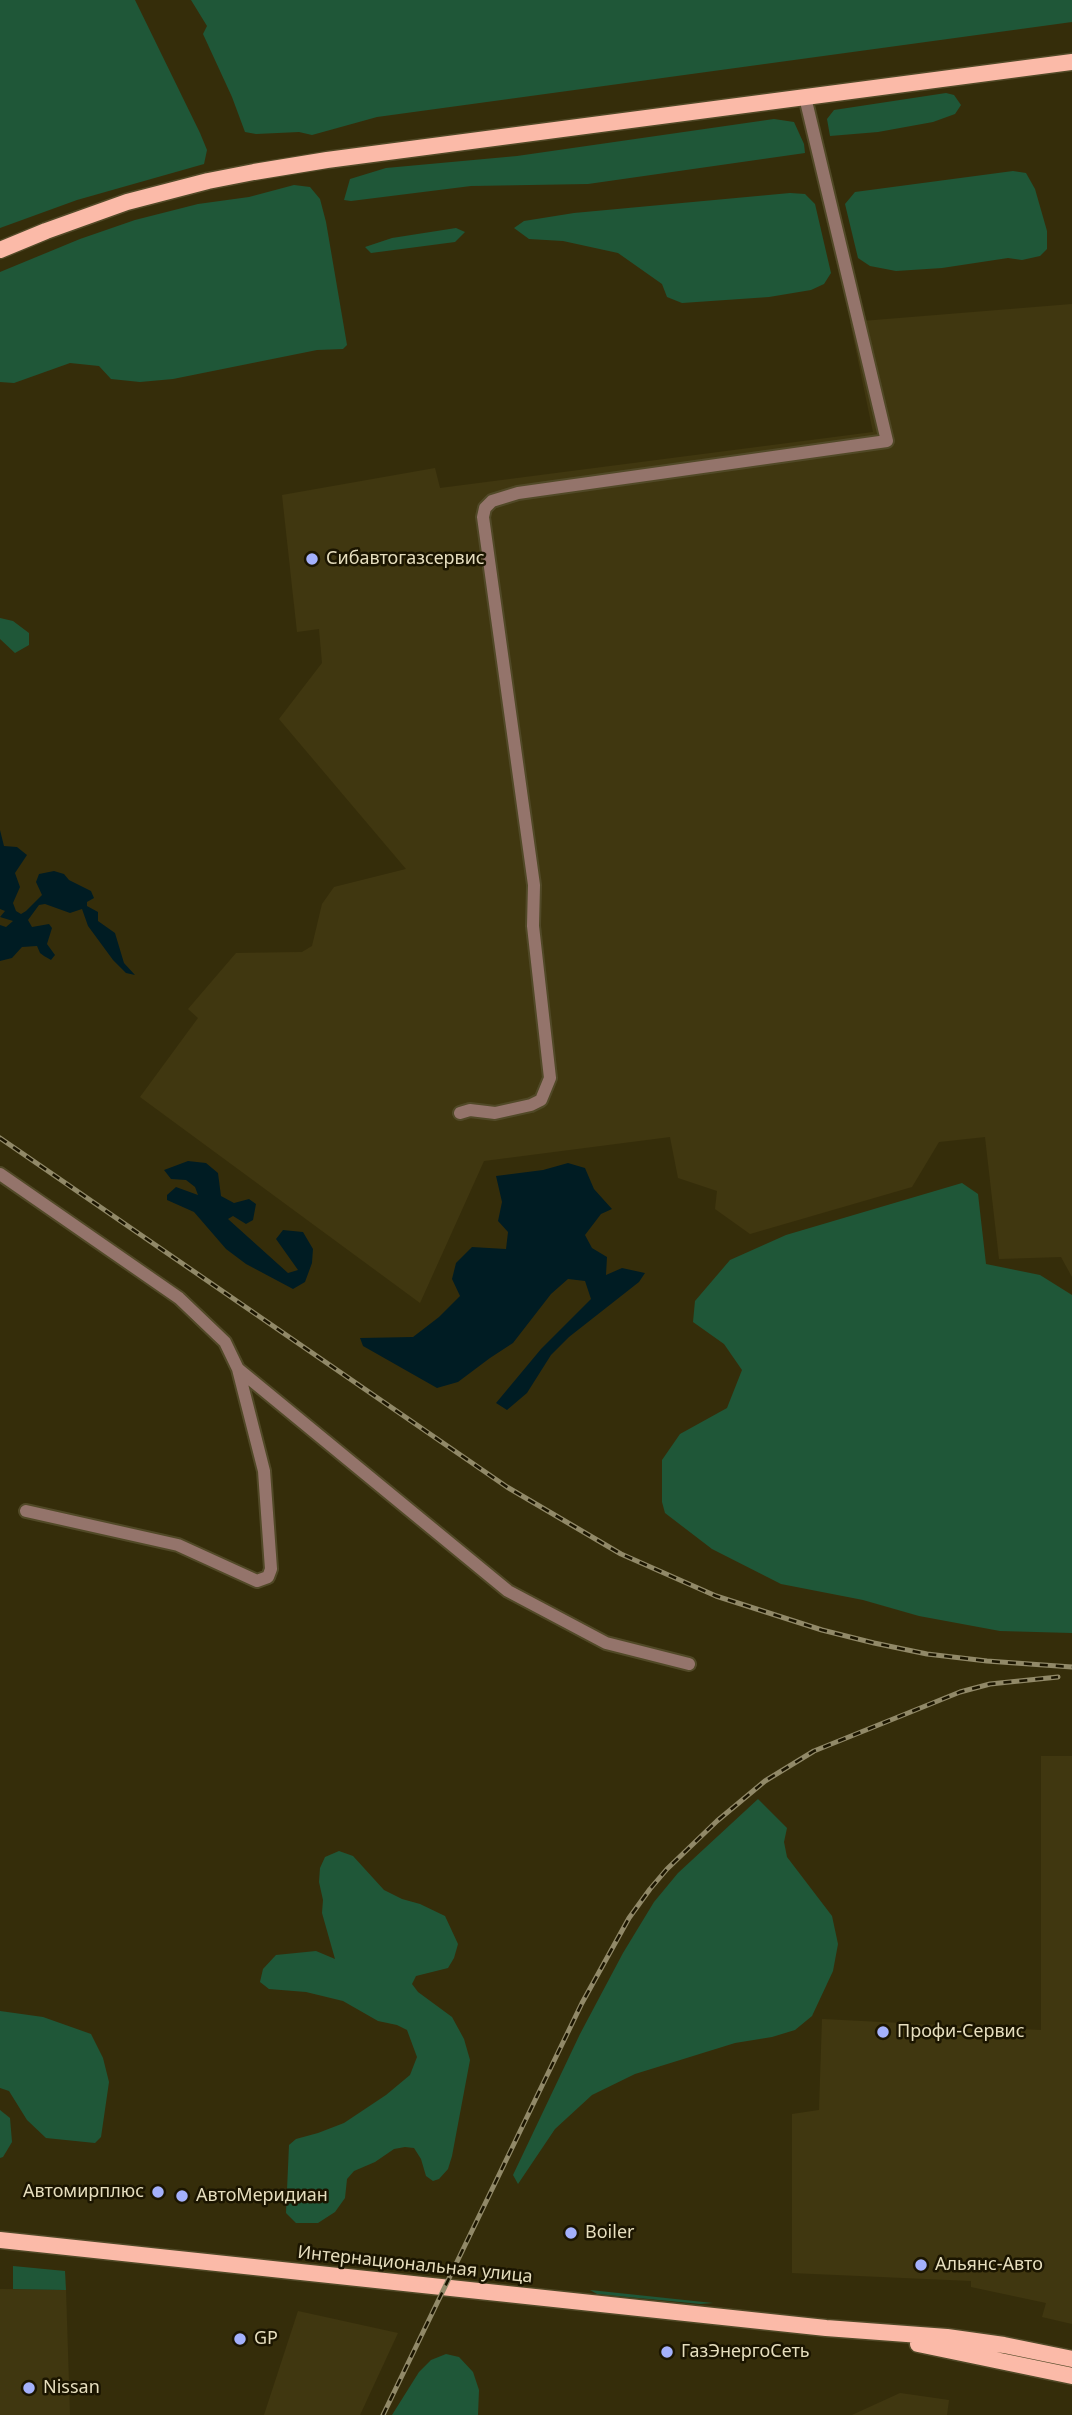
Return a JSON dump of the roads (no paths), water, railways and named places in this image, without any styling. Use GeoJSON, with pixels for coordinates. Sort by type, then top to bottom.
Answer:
{"type":"FeatureCollection","features":[{"type":"Feature","properties":{"kind":"main road"},"geometry":{"type":"LineString","coordinates":[[0,250],[127,202],[254,172],[1072,62]]}},
{"type":"Feature","properties":{"kind":"main road","name":"Интернациональная улица"},"geometry":{"type":"LineString","coordinates":[[0,2240],[825,2328],[947,2337],[1072,2359]]}},
{"type":"Feature","properties":{"kind":"main road","name":"Интернациональная улица"},"geometry":{"type":"LineString","coordinates":[[825,2328],[966,2353],[1072,2376]]}},
{"type":"Feature","properties":{"kind":"street"},"geometry":{"type":"LineString","coordinates":[[460,1113],[470,1110],[495,1113],[531,1105],[541,1100],[550,1078],[533,926],[534,885],[483,517],[485,508],[492,501],[519,493],[887,441],[805,97]]}},
{"type":"Feature","properties":{"kind":"street"},"geometry":{"type":"LineString","coordinates":[[0,1174],[179,1298],[225,1342],[238,1368],[264,1471],[271,1569],[264,1580],[257,1581],[178,1545],[26,1511]]}},
{"type":"Feature","properties":{"kind":"street"},"geometry":{"type":"LineString","coordinates":[[238,1368],[508,1591],[606,1643],[690,1664]]}},
{"type":"Feature","properties":{"kind":"water"},"geometry":{"type":"Polygon","coordinates":[[[0,830],[4,846],[17,847],[27,855],[15,873],[20,887],[13,903],[16,911],[21,914],[26,911],[42,895],[36,882],[39,874],[54,871],[64,874],[69,880],[91,891],[94,898],[87,902],[87,906],[98,912],[98,921],[115,933],[124,963],[135,975],[126,973],[113,960],[88,926],[82,909],[70,913],[45,904],[39,905],[28,920],[32,927],[49,924],[52,928],[47,944],[55,955],[51,960],[40,953],[37,946],[22,947],[12,958],[0,961],[0,925],[6,927],[13,921],[0,917],[5,911],[0,909],[0,830]]]}},
{"type":"Feature","properties":{"kind":"water"},"geometry":{"type":"Polygon","coordinates":[[[188,1161],[206,1163],[218,1173],[221,1196],[234,1203],[249,1199],[256,1204],[253,1220],[246,1224],[233,1216],[228,1219],[288,1273],[298,1270],[276,1239],[283,1230],[303,1232],[313,1249],[312,1263],[305,1282],[293,1289],[246,1264],[226,1249],[194,1212],[167,1200],[167,1195],[176,1187],[198,1195],[195,1187],[186,1180],[171,1179],[164,1170],[188,1161]]]}},
{"type":"Feature","properties":{"kind":"water"},"geometry":{"type":"Polygon","coordinates":[[[568,1163],[585,1168],[594,1189],[612,1209],[601,1214],[585,1235],[592,1248],[607,1257],[606,1275],[622,1268],[645,1273],[639,1282],[569,1337],[551,1355],[527,1393],[507,1410],[496,1403],[541,1349],[591,1299],[585,1281],[568,1279],[551,1294],[513,1343],[458,1382],[437,1388],[363,1346],[360,1338],[413,1337],[439,1317],[460,1296],[452,1279],[456,1263],[472,1247],[506,1249],[508,1232],[498,1221],[502,1202],[496,1176],[543,1170],[568,1163]]]}},
{"type":"Feature","properties":{"kind":"railway"},"geometry":{"type":"LineString","coordinates":[[0,1138],[507,1487],[621,1554],[716,1596],[822,1630],[927,1654],[1072,1667]]}},
{"type":"Feature","properties":{"kind":"railway"},"geometry":{"type":"LineString","coordinates":[[383,2415],[582,2003],[629,1918],[667,1869],[717,1821],[765,1781],[814,1751],[960,1692],[990,1684],[1058,1677]]}},
{"type":"Feature","properties":{"kind":"place","name":"Сибавтогазсервис"},"geometry":{"type":"Point","coordinates":[312,559]}},
{"type":"Feature","properties":{"kind":"place","name":"Профи-Сервис"},"geometry":{"type":"Point","coordinates":[883,2032]}},
{"type":"Feature","properties":{"kind":"place","name":"Автомирплюс"},"geometry":{"type":"Point","coordinates":[158,2192]}},
{"type":"Feature","properties":{"kind":"place","name":"АвтоМеридиан"},"geometry":{"type":"Point","coordinates":[182,2196]}},
{"type":"Feature","properties":{"kind":"place","name":"Boiler"},"geometry":{"type":"Point","coordinates":[571,2233]}},
{"type":"Feature","properties":{"kind":"place","name":"Альянс-Авто"},"geometry":{"type":"Point","coordinates":[921,2265]}},
{"type":"Feature","properties":{"kind":"place","name":"GP"},"geometry":{"type":"Point","coordinates":[240,2339]}},
{"type":"Feature","properties":{"kind":"place","name":"ГазЭнергоСеть"},"geometry":{"type":"Point","coordinates":[667,2352]}},
{"type":"Feature","properties":{"kind":"place","name":"Nissan"},"geometry":{"type":"Point","coordinates":[29,2388]}}]}
